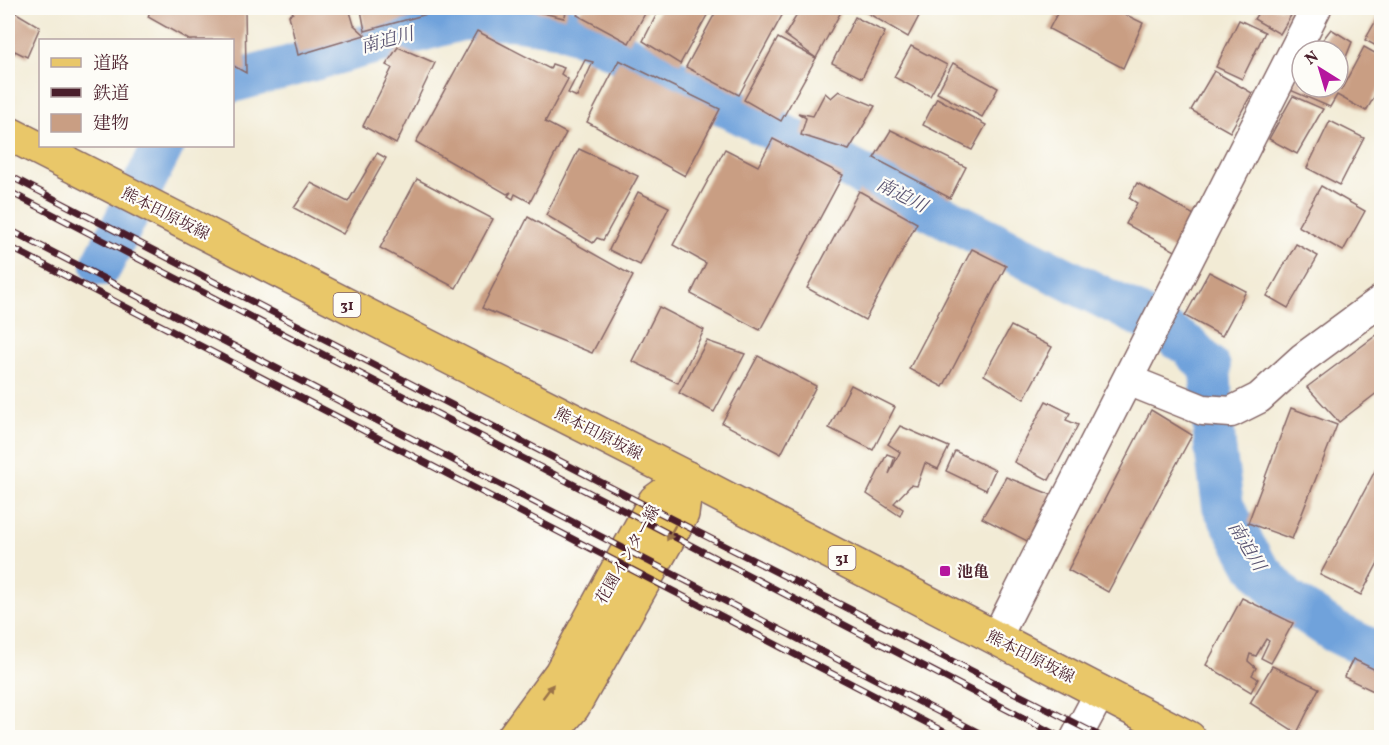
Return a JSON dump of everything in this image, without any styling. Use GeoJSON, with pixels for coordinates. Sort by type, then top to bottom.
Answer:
{"type":"FeatureCollection","features":[{"type":"Feature","properties":{"kind":"main road","name":"熊本田原坂線"},"geometry":{"type":"LineString","coordinates":[[8,133],[687,478],[1189,738]]}},
{"type":"Feature","properties":{"kind":"main road","name":"花園インター線"},"geometry":{"type":"LineString","coordinates":[[513,738],[561,673],[655,501],[687,478]]}},
{"type":"Feature","properties":{"kind":"main road","name":"花園インター線"},"geometry":{"type":"LineString","coordinates":[[547,738],[573,708],[682,514],[687,478]]}},
{"type":"Feature","properties":{"kind":"street"},"geometry":{"type":"LineString","coordinates":[[996,638],[1316,8]]}},
{"type":"Feature","properties":{"kind":"street"},"geometry":{"type":"LineString","coordinates":[[1128,380],[1217,411],[1259,398],[1303,358],[1382,300]]}},
{"type":"Feature","properties":{"kind":"street"},"geometry":{"type":"LineString","coordinates":[[1076,738],[1101,691]]}},
{"type":"Feature","properties":{"kind":"building"},"geometry":{"type":"Polygon","coordinates":[[[8,8],[40,27],[27,57],[15,51],[8,68],[8,8]]]}},
{"type":"Feature","properties":{"kind":"building"},"geometry":{"type":"Polygon","coordinates":[[[151,8],[245,8],[246,73],[234,66],[234,39],[187,39],[148,17],[151,8]]]}},
{"type":"Feature","properties":{"kind":"building"},"geometry":{"type":"Polygon","coordinates":[[[291,8],[300,10],[349,8],[354,25],[365,35],[298,55],[289,15],[293,13],[291,8]]]}},
{"type":"Feature","properties":{"kind":"building"},"geometry":{"type":"Polygon","coordinates":[[[364,8],[449,8],[365,31],[361,10],[364,8]]]}},
{"type":"Feature","properties":{"kind":"building"},"geometry":{"type":"Polygon","coordinates":[[[522,8],[568,8],[564,18],[522,8]]]}},
{"type":"Feature","properties":{"kind":"building"},"geometry":{"type":"Polygon","coordinates":[[[582,8],[648,8],[629,43],[577,15],[582,8]]]}},
{"type":"Feature","properties":{"kind":"building"},"geometry":{"type":"Polygon","coordinates":[[[660,8],[711,8],[680,64],[643,41],[660,8]]]}},
{"type":"Feature","properties":{"kind":"building"},"geometry":{"type":"Polygon","coordinates":[[[718,8],[786,8],[739,95],[686,67],[718,8]]]}},
{"type":"Feature","properties":{"kind":"building"},"geometry":{"type":"Polygon","coordinates":[[[801,8],[843,8],[816,58],[785,35],[801,8]]]}},
{"type":"Feature","properties":{"kind":"building"},"geometry":{"type":"Polygon","coordinates":[[[859,8],[902,8],[919,16],[908,37],[859,8]]]}},
{"type":"Feature","properties":{"kind":"building"},"geometry":{"type":"Polygon","coordinates":[[[1060,8],[1112,8],[1143,23],[1123,68],[1049,29],[1060,8]]]}},
{"type":"Feature","properties":{"kind":"building"},"geometry":{"type":"Polygon","coordinates":[[[1261,8],[1286,8],[1293,12],[1280,34],[1254,19],[1261,8]]]}},
{"type":"Feature","properties":{"kind":"building"},"geometry":{"type":"Polygon","coordinates":[[[1382,10],[1382,49],[1365,40],[1382,10]]]}},
{"type":"Feature","properties":{"kind":"building"},"geometry":{"type":"Polygon","coordinates":[[[855,17],[885,32],[862,78],[832,63],[855,17]]]}},
{"type":"Feature","properties":{"kind":"building"},"geometry":{"type":"Polygon","coordinates":[[[1239,20],[1265,32],[1242,79],[1216,67],[1239,20]]]}},
{"type":"Feature","properties":{"kind":"building"},"geometry":{"type":"Polygon","coordinates":[[[1331,29],[1347,39],[1323,39],[1331,29]]]}},
{"type":"Feature","properties":{"kind":"building"},"geometry":{"type":"Polygon","coordinates":[[[477,31],[550,69],[552,64],[564,68],[561,74],[568,79],[545,122],[566,133],[530,202],[515,194],[513,199],[508,196],[511,192],[507,194],[416,142],[477,31]]]}},
{"type":"Feature","properties":{"kind":"building"},"geometry":{"type":"Polygon","coordinates":[[[778,38],[816,58],[781,121],[744,100],[778,38]]]}},
{"type":"Feature","properties":{"kind":"building"},"geometry":{"type":"Polygon","coordinates":[[[911,46],[947,65],[930,96],[894,77],[911,46]]]}},
{"type":"Feature","properties":{"kind":"building"},"geometry":{"type":"Polygon","coordinates":[[[398,47],[435,63],[396,144],[363,126],[392,68],[386,65],[398,47]]]}},
{"type":"Feature","properties":{"kind":"building"},"geometry":{"type":"Polygon","coordinates":[[[1364,47],[1382,57],[1382,83],[1366,111],[1344,99],[1350,99],[1350,73],[1364,47]]]}},
{"type":"Feature","properties":{"kind":"building"},"geometry":{"type":"Polygon","coordinates":[[[585,60],[593,62],[577,97],[568,93],[585,60]]]}},
{"type":"Feature","properties":{"kind":"building"},"geometry":{"type":"Polygon","coordinates":[[[619,60],[720,109],[685,176],[587,122],[619,60]]]}},
{"type":"Feature","properties":{"kind":"building"},"geometry":{"type":"Polygon","coordinates":[[[953,63],[998,88],[982,117],[937,93],[953,63]]]}},
{"type":"Feature","properties":{"kind":"building"},"geometry":{"type":"Polygon","coordinates":[[[1214,71],[1252,93],[1230,132],[1191,110],[1214,71]]]}},
{"type":"Feature","properties":{"kind":"building"},"geometry":{"type":"Polygon","coordinates":[[[839,91],[875,106],[849,150],[801,135],[806,118],[798,113],[813,116],[825,93],[831,98],[839,91]]]}},
{"type":"Feature","properties":{"kind":"building"},"geometry":{"type":"Polygon","coordinates":[[[937,98],[986,125],[972,150],[923,125],[937,98]]]}},
{"type":"Feature","properties":{"kind":"building"},"geometry":{"type":"Polygon","coordinates":[[[1291,99],[1300,99],[1323,109],[1297,154],[1269,139],[1291,99]]]}},
{"type":"Feature","properties":{"kind":"building"},"geometry":{"type":"Polygon","coordinates":[[[1311,99],[1335,99],[1330,107],[1311,99]]]}},
{"type":"Feature","properties":{"kind":"building"},"geometry":{"type":"Polygon","coordinates":[[[1330,121],[1364,138],[1340,185],[1307,168],[1330,121]]]}},
{"type":"Feature","properties":{"kind":"building"},"geometry":{"type":"Polygon","coordinates":[[[891,130],[966,167],[950,198],[874,158],[891,130]]]}},
{"type":"Feature","properties":{"kind":"building"},"geometry":{"type":"Polygon","coordinates":[[[773,139],[843,175],[760,330],[691,294],[706,263],[673,245],[725,149],[758,166],[773,139]]]}},
{"type":"Feature","properties":{"kind":"building"},"geometry":{"type":"Polygon","coordinates":[[[579,149],[638,176],[603,240],[597,238],[593,243],[546,215],[579,149]]]}},
{"type":"Feature","properties":{"kind":"building"},"geometry":{"type":"Polygon","coordinates":[[[377,153],[386,158],[343,234],[294,208],[311,183],[348,202],[377,153]]]}},
{"type":"Feature","properties":{"kind":"building"},"geometry":{"type":"Polygon","coordinates":[[[417,179],[493,219],[456,288],[380,248],[417,179]]]}},
{"type":"Feature","properties":{"kind":"building"},"geometry":{"type":"Polygon","coordinates":[[[1137,183],[1196,216],[1177,252],[1126,224],[1137,203],[1129,198],[1137,183]]]}},
{"type":"Feature","properties":{"kind":"building"},"geometry":{"type":"Polygon","coordinates":[[[1321,186],[1365,211],[1343,251],[1298,226],[1321,186]]]}},
{"type":"Feature","properties":{"kind":"building"},"geometry":{"type":"Polygon","coordinates":[[[859,191],[917,223],[865,320],[807,288],[859,191]]]}},
{"type":"Feature","properties":{"kind":"building"},"geometry":{"type":"Polygon","coordinates":[[[638,192],[669,207],[640,265],[609,250],[638,192]]]}},
{"type":"Feature","properties":{"kind":"building"},"geometry":{"type":"Polygon","coordinates":[[[528,217],[633,276],[592,353],[482,308],[528,217]]]}},
{"type":"Feature","properties":{"kind":"building"},"geometry":{"type":"Polygon","coordinates":[[[1296,244],[1318,256],[1288,308],[1267,296],[1296,244]]]}},
{"type":"Feature","properties":{"kind":"building"},"geometry":{"type":"Polygon","coordinates":[[[972,249],[1006,266],[943,387],[909,369],[972,249]]]}},
{"type":"Feature","properties":{"kind":"building"},"geometry":{"type":"Polygon","coordinates":[[[1209,272],[1246,291],[1222,336],[1185,316],[1209,272]]]}},
{"type":"Feature","properties":{"kind":"building"},"geometry":{"type":"Polygon","coordinates":[[[659,307],[704,330],[678,383],[632,361],[659,307]]]}},
{"type":"Feature","properties":{"kind":"building"},"geometry":{"type":"Polygon","coordinates":[[[1011,326],[1052,347],[1024,399],[984,375],[1011,326]]]}},
{"type":"Feature","properties":{"kind":"building"},"geometry":{"type":"Polygon","coordinates":[[[1382,331],[1382,389],[1339,422],[1307,387],[1382,331]]]}},
{"type":"Feature","properties":{"kind":"building"},"geometry":{"type":"Polygon","coordinates":[[[707,341],[745,354],[714,412],[679,393],[707,341]]]}},
{"type":"Feature","properties":{"kind":"building"},"geometry":{"type":"Polygon","coordinates":[[[758,356],[816,386],[781,454],[722,423],[758,356]]]}},
{"type":"Feature","properties":{"kind":"building"},"geometry":{"type":"Polygon","coordinates":[[[851,385],[895,407],[873,450],[829,428],[851,385]]]}},
{"type":"Feature","properties":{"kind":"building"},"geometry":{"type":"Polygon","coordinates":[[[1046,401],[1070,413],[1066,420],[1078,425],[1049,480],[1014,462],[1046,401]]]}},
{"type":"Feature","properties":{"kind":"building"},"geometry":{"type":"Polygon","coordinates":[[[1291,408],[1337,425],[1292,539],[1248,523],[1291,408]]]}},
{"type":"Feature","properties":{"kind":"building"},"geometry":{"type":"Polygon","coordinates":[[[1151,410],[1192,435],[1108,592],[1068,570],[1151,410]]]}},
{"type":"Feature","properties":{"kind":"building"},"geometry":{"type":"Polygon","coordinates":[[[900,426],[949,447],[938,469],[925,463],[917,486],[911,485],[894,503],[903,509],[900,516],[867,494],[887,454],[895,457],[889,474],[900,452],[888,444],[900,426]]]}},
{"type":"Feature","properties":{"kind":"building"},"geometry":{"type":"Polygon","coordinates":[[[955,451],[995,470],[986,490],[946,471],[955,451]]]}},
{"type":"Feature","properties":{"kind":"building"},"geometry":{"type":"Polygon","coordinates":[[[1376,469],[1382,473],[1382,555],[1361,595],[1320,575],[1376,469]]]}},
{"type":"Feature","properties":{"kind":"building"},"geometry":{"type":"Polygon","coordinates":[[[1006,477],[1062,499],[1039,547],[982,518],[1006,477]]]}},
{"type":"Feature","properties":{"kind":"building"},"geometry":{"type":"Polygon","coordinates":[[[1242,598],[1293,623],[1271,663],[1261,658],[1269,641],[1266,639],[1256,656],[1250,654],[1248,661],[1256,668],[1252,675],[1258,679],[1251,692],[1206,665],[1242,598]]]}},
{"type":"Feature","properties":{"kind":"building"},"geometry":{"type":"Polygon","coordinates":[[[1353,659],[1382,673],[1382,695],[1344,677],[1353,659]]]}},
{"type":"Feature","properties":{"kind":"building"},"geometry":{"type":"Polygon","coordinates":[[[1272,666],[1319,688],[1297,733],[1250,703],[1272,666]]]}},
{"type":"Feature","properties":{"kind":"waterway","name":"南迫川"},"geometry":{"type":"LineString","coordinates":[[234,81],[461,20],[511,19],[561,26],[598,41],[1142,317],[1189,346],[1210,368],[1215,447],[1223,506],[1254,563],[1286,599],[1335,632],[1382,655]]}},
{"type":"Feature","properties":{"kind":"waterway","name":"南迫川"},"geometry":{"type":"LineString","coordinates":[[102,265],[162,147]]}},
{"type":"Feature","properties":{"kind":"railway"},"geometry":{"type":"LineString","coordinates":[[8,175],[670,518],[1104,738]]}},
{"type":"Feature","properties":{"kind":"railway"},"geometry":{"type":"LineString","coordinates":[[8,191],[1062,738]]}},
{"type":"Feature","properties":{"kind":"railway"},"geometry":{"type":"LineString","coordinates":[[8,229],[989,738]]}},
{"type":"Feature","properties":{"kind":"railway"},"geometry":{"type":"LineString","coordinates":[[8,246],[956,738]]}},
{"type":"Feature","properties":{"kind":"place","name":"池亀"},"geometry":{"type":"Point","coordinates":[945,571]}}]}
